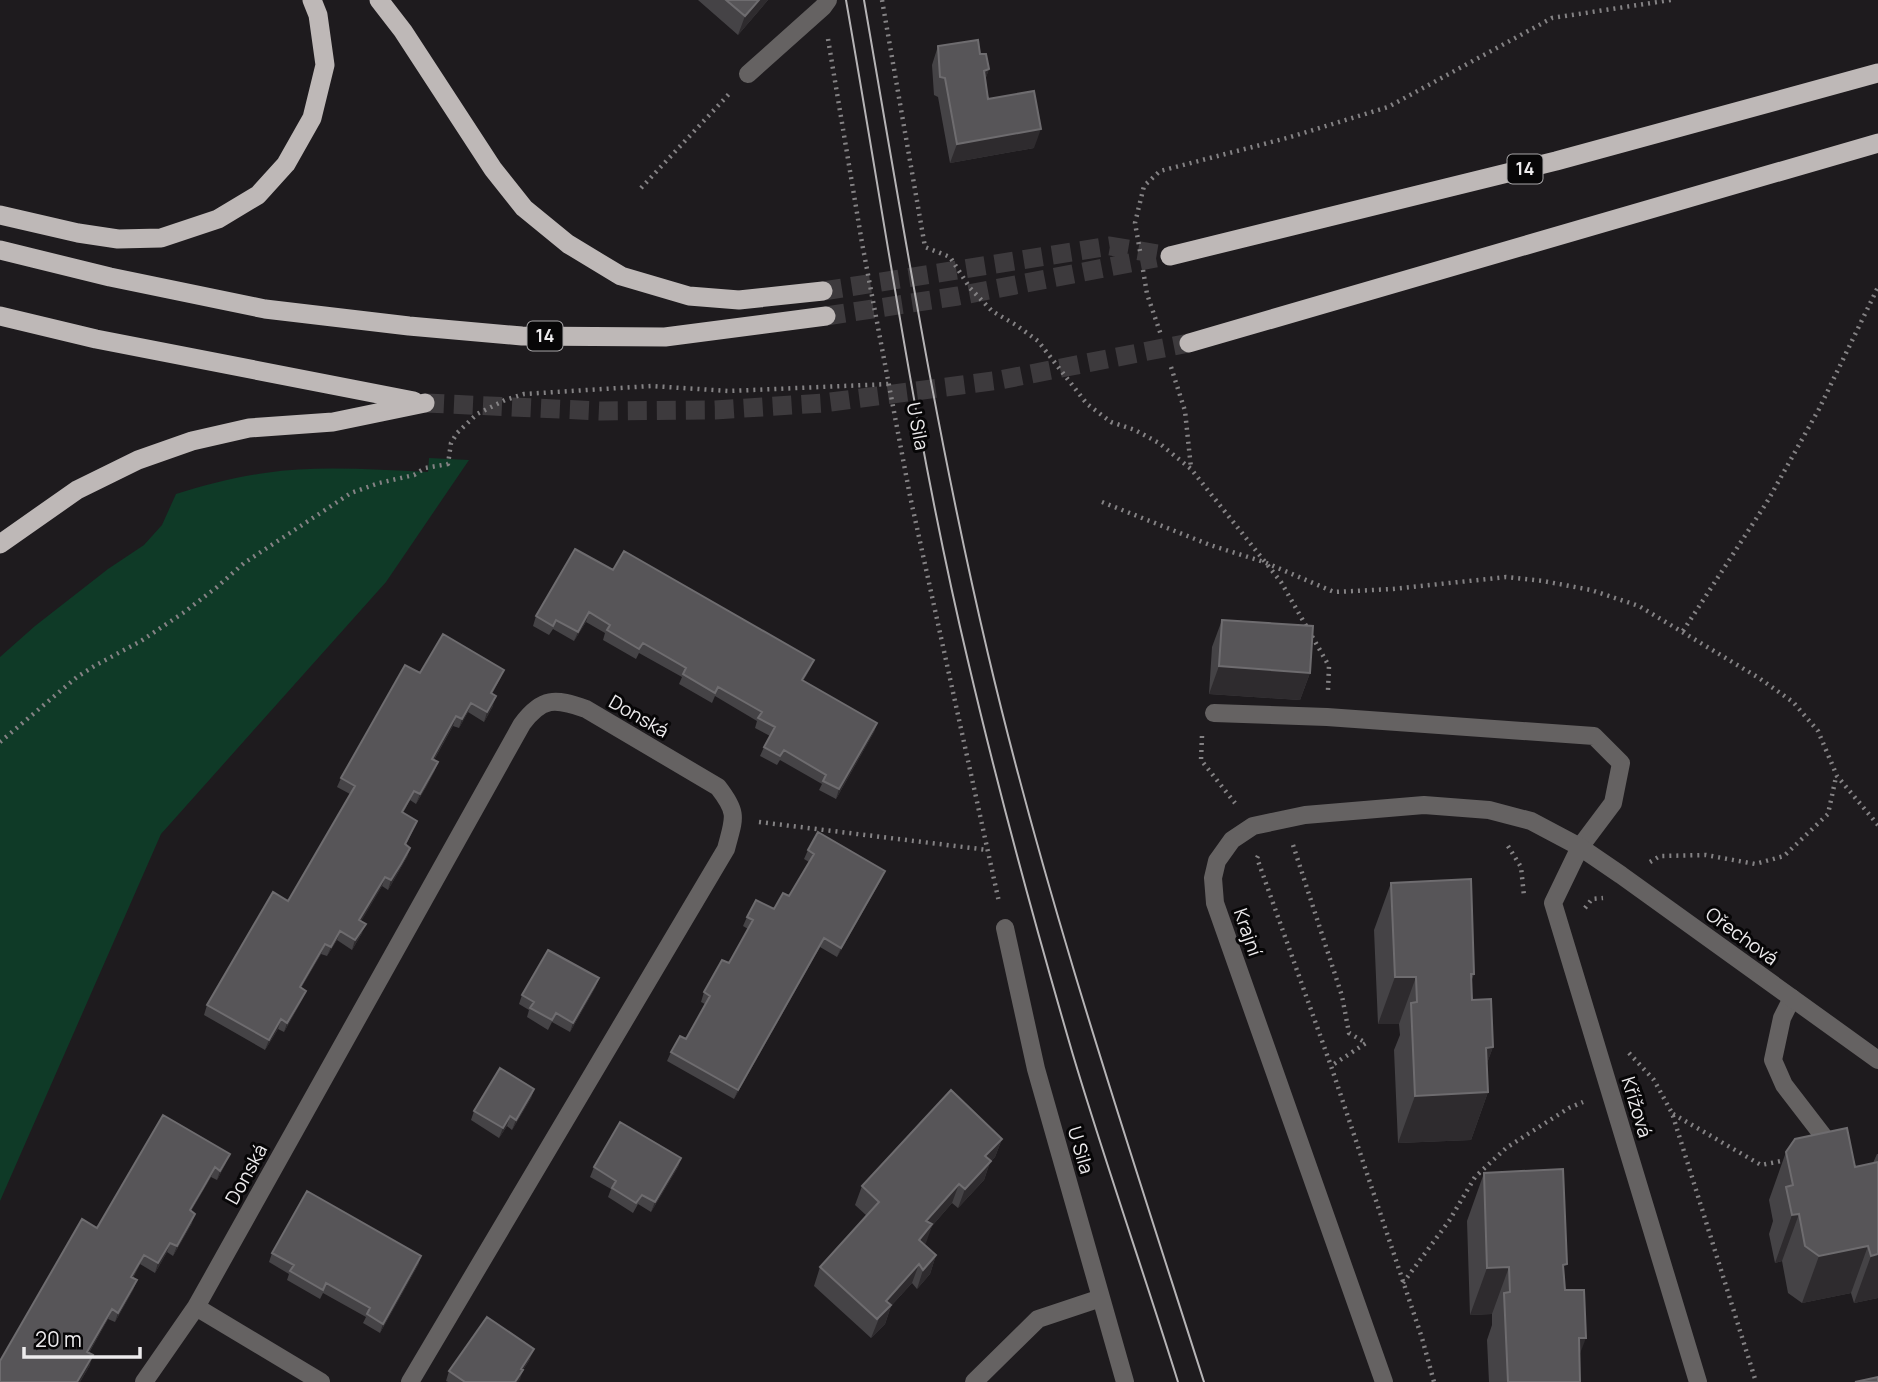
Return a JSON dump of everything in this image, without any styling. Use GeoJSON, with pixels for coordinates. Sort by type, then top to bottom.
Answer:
{"type":"FeatureCollection","features":[{"type":"Feature","properties":{"kind":"highway"},"geometry":{"type":"LineString","coordinates":[[0,215],[118,239],[161,238],[218,219],[258,195],[286,164],[312,118],[325,65],[318,15],[312,0]]}},
{"type":"Feature","properties":{"kind":"highway"},"geometry":{"type":"LineString","coordinates":[[379,0],[493,169],[524,208],[568,244],[621,276],[689,296],[739,300],[823,291]]}},
{"type":"Feature","properties":{"kind":"highway","name":"14"},"geometry":{"type":"LineString","coordinates":[[1170,256],[1556,161],[1878,73]]}},
{"type":"Feature","properties":{"kind":"highway"},"geometry":{"type":"LineString","coordinates":[[1189,343],[1878,142]]}},
{"type":"Feature","properties":{"kind":"highway","name":"14"},"geometry":{"type":"LineString","coordinates":[[0,250],[110,277],[265,309],[522,336],[664,337],[826,316]]}},
{"type":"Feature","properties":{"kind":"highway"},"geometry":{"type":"LineString","coordinates":[[0,316],[123,345],[425,403],[333,422],[250,428],[181,445],[138,460],[77,490],[0,544]]}},
{"type":"Feature","properties":{"kind":"street"},"geometry":{"type":"LineString","coordinates":[[748,74],[825,4]]}},
{"type":"Feature","properties":{"kind":"street","name":"Donská"},"geometry":{"type":"LineString","coordinates":[[144,1382],[196,1307],[515,736],[531,712],[544,702],[568,703],[586,709],[719,787],[730,803],[733,819]]}},
{"type":"Feature","properties":{"kind":"street"},"geometry":{"type":"LineString","coordinates":[[1214,713],[1327,716]]}},
{"type":"Feature","properties":{"kind":"street","name":"Křížová"},"geometry":{"type":"LineString","coordinates":[[1327,716],[1594,736],[1620,763],[1613,803],[1580,847],[1553,903],[1698,1382]]}},
{"type":"Feature","properties":{"kind":"street","name":"Krajní"},"geometry":{"type":"LineString","coordinates":[[1384,1382],[1215,903],[1213,878],[1217,861],[1232,840],[1253,826],[1305,815],[1424,805],[1489,810],[1531,821],[1580,847]]}},
{"type":"Feature","properties":{"kind":"street"},"geometry":{"type":"LineString","coordinates":[[410,1382],[726,849],[733,819]]}},
{"type":"Feature","properties":{"kind":"street","name":"Ořechová"},"geometry":{"type":"LineString","coordinates":[[1580,847],[1878,1060]]}},
{"type":"Feature","properties":{"kind":"street","name":"U Sila"},"geometry":{"type":"LineString","coordinates":[[1005,928],[1036,1069],[1125,1382]]}},
{"type":"Feature","properties":{"kind":"street"},"geometry":{"type":"LineString","coordinates":[[1792,998],[1782,1018],[1773,1060],[1784,1085],[1834,1150]]}},
{"type":"Feature","properties":{"kind":"street"},"geometry":{"type":"LineString","coordinates":[[974,1382],[1038,1319],[1101,1298]]}},
{"type":"Feature","properties":{"kind":"street"},"geometry":{"type":"LineString","coordinates":[[196,1307],[321,1382]]}},
{"type":"Feature","properties":{"kind":"path"},"geometry":{"type":"LineString","coordinates":[[882,0],[925,247],[950,257],[970,288],[992,311],[1038,341],[1087,404],[1111,422],[1135,430],[1159,443],[1191,469],[1282,582],[1329,666],[1327,716]]}},
{"type":"Feature","properties":{"kind":"path"},"geometry":{"type":"LineString","coordinates":[[1164,346],[1147,294],[1135,223],[1144,186],[1160,171],[1287,138],[1388,107],[1552,18],[1671,0]]}},
{"type":"Feature","properties":{"kind":"path","name":"U Sila"},"geometry":{"type":"LineString","coordinates":[[825,4],[862,243],[910,496],[1005,928]]}},
{"type":"Feature","properties":{"kind":"path"},"geometry":{"type":"LineString","coordinates":[[641,188],[748,74]]}},
{"type":"Feature","properties":{"kind":"path"},"geometry":{"type":"LineString","coordinates":[[1683,631],[1767,502],[1819,409],[1878,287]]}},
{"type":"Feature","properties":{"kind":"path"},"geometry":{"type":"LineString","coordinates":[[1168,359],[1185,411],[1191,469]]}},
{"type":"Feature","properties":{"kind":"path"},"geometry":{"type":"LineString","coordinates":[[0,742],[96,664],[141,641],[183,614],[244,563],[351,493],[380,482],[414,475],[425,468],[448,464],[451,443],[457,433],[477,414],[505,400],[524,394],[614,387],[651,386],[729,391],[889,384]]}},
{"type":"Feature","properties":{"kind":"path"},"geometry":{"type":"LineString","coordinates":[[1102,502],[1210,545],[1265,562],[1334,592],[1506,578],[1543,581],[1591,590],[1639,606],[1759,678],[1793,702],[1818,731],[1837,776],[1878,825]]}},
{"type":"Feature","properties":{"kind":"path"},"geometry":{"type":"LineString","coordinates":[[1214,713],[1202,734],[1201,760],[1253,826]]}},
{"type":"Feature","properties":{"kind":"path"},"geometry":{"type":"LineString","coordinates":[[1623,877],[1660,856],[1706,855],[1755,864],[1784,856],[1828,814],[1837,776]]}},
{"type":"Feature","properties":{"kind":"path"},"geometry":{"type":"LineString","coordinates":[[733,819],[988,850]]}},
{"type":"Feature","properties":{"kind":"path"},"geometry":{"type":"LineString","coordinates":[[1301,842],[1293,845],[1342,996],[1349,1033],[1366,1042],[1331,1066]]}},
{"type":"Feature","properties":{"kind":"path"},"geometry":{"type":"LineString","coordinates":[[1508,845],[1521,867],[1525,905]]}},
{"type":"Feature","properties":{"kind":"path"},"geometry":{"type":"LineString","coordinates":[[1265,849],[1257,858],[1331,1066],[1422,1338],[1434,1382]]}},
{"type":"Feature","properties":{"kind":"path"},"geometry":{"type":"LineString","coordinates":[[1403,1283],[1449,1221],[1475,1177],[1506,1148],[1569,1108],[1610,1091]]}},
{"type":"Feature","properties":{"kind":"path"},"geometry":{"type":"LineString","coordinates":[[1756,1382],[1672,1113],[1761,1165],[1834,1150]]}},
{"type":"Feature","properties":{"kind":"green space"},"geometry":{"type":"Polygon","coordinates":[[[429,458],[469,460],[386,582],[161,834],[0,1201],[0,657],[108,569],[144,545],[162,525],[176,494],[231,479],[306,469],[428,472],[429,458]]]}},
{"type":"Feature","properties":{"kind":"building"},"geometry":{"type":"Polygon","coordinates":[[[726,0],[759,0],[745,16],[726,0]]]}},
{"type":"Feature","properties":{"kind":"building"},"geometry":{"type":"Polygon","coordinates":[[[978,40],[980,54],[986,54],[989,69],[984,71],[988,99],[1034,91],[1041,129],[957,144],[945,78],[940,77],[938,46],[978,40]]]}},
{"type":"Feature","properties":{"kind":"building"},"geometry":{"type":"Polygon","coordinates":[[[575,549],[613,570],[624,551],[814,660],[802,680],[877,723],[839,789],[823,781],[826,775],[784,750],[780,756],[764,747],[775,727],[758,718],[762,712],[718,687],[715,693],[683,674],[686,668],[643,643],[639,649],[607,630],[610,625],[589,612],[578,632],[556,620],[553,626],[536,616],[575,549]]]}},
{"type":"Feature","properties":{"kind":"building"},"geometry":{"type":"Polygon","coordinates":[[[1222,620],[1313,626],[1310,673],[1219,666],[1222,620]]]}},
{"type":"Feature","properties":{"kind":"building"},"geometry":{"type":"Polygon","coordinates":[[[443,634],[504,670],[491,693],[496,696],[487,712],[471,703],[462,719],[456,716],[432,759],[438,762],[420,794],[414,791],[402,812],[417,821],[405,844],[410,848],[401,864],[391,880],[385,877],[359,920],[366,924],[355,940],[340,931],[331,947],[325,944],[300,987],[306,991],[287,1023],[281,1019],[269,1040],[207,1005],[273,892],[288,901],[355,786],[341,778],[405,665],[420,673],[443,634]]]}},
{"type":"Feature","properties":{"kind":"building"},"geometry":{"type":"Polygon","coordinates":[[[818,832],[885,871],[841,948],[824,938],[738,1090],[671,1052],[680,1036],[686,1039],[710,996],[704,992],[722,960],[729,963],[753,920],[747,917],[756,900],[774,909],[783,893],[789,896],[814,854],[808,850],[818,832]]]}},
{"type":"Feature","properties":{"kind":"building"},"geometry":{"type":"Polygon","coordinates":[[[1471,879],[1474,974],[1471,974],[1472,1000],[1491,999],[1493,1047],[1486,1048],[1488,1092],[1415,1096],[1411,1003],[1417,1002],[1416,977],[1395,977],[1391,883],[1471,879]]]}},
{"type":"Feature","properties":{"kind":"building"},"geometry":{"type":"Polygon","coordinates":[[[548,950],[599,978],[573,1023],[556,1013],[552,1020],[530,1008],[534,1002],[522,995],[548,950]]]}},
{"type":"Feature","properties":{"kind":"building"},"geometry":{"type":"Polygon","coordinates":[[[500,1068],[534,1089],[516,1120],[510,1116],[503,1128],[474,1111],[500,1068]]]}},
{"type":"Feature","properties":{"kind":"building"},"geometry":{"type":"Polygon","coordinates":[[[951,1090],[1002,1139],[985,1156],[991,1161],[965,1189],[959,1184],[926,1221],[932,1224],[919,1240],[936,1255],[923,1270],[919,1264],[886,1301],[891,1305],[877,1319],[820,1267],[879,1202],[862,1186],[951,1090]]]}},
{"type":"Feature","properties":{"kind":"building"},"geometry":{"type":"Polygon","coordinates":[[[163,1115],[230,1154],[220,1171],[215,1167],[190,1210],[195,1214],[177,1246],[170,1243],[158,1263],[144,1255],[131,1277],[137,1280],[118,1313],[112,1309],[87,1352],[93,1355],[77,1382],[0,1382],[0,1361],[82,1219],[97,1228],[163,1115]]]}},
{"type":"Feature","properties":{"kind":"building"},"geometry":{"type":"Polygon","coordinates":[[[620,1122],[681,1158],[655,1202],[642,1195],[636,1203],[612,1188],[616,1181],[594,1167],[620,1122]]]}},
{"type":"Feature","properties":{"kind":"building"},"geometry":{"type":"Polygon","coordinates":[[[1847,1128],[1855,1167],[1878,1162],[1878,1254],[1871,1256],[1868,1246],[1819,1256],[1805,1246],[1799,1214],[1792,1215],[1786,1187],[1793,1185],[1786,1152],[1795,1139],[1847,1128]]]}},
{"type":"Feature","properties":{"kind":"building"},"geometry":{"type":"Polygon","coordinates":[[[1563,1169],[1567,1264],[1563,1265],[1565,1290],[1584,1290],[1586,1338],[1579,1338],[1580,1382],[1508,1382],[1504,1293],[1510,1292],[1509,1267],[1487,1268],[1484,1173],[1563,1169]]]}},
{"type":"Feature","properties":{"kind":"building"},"geometry":{"type":"Polygon","coordinates":[[[307,1191],[421,1256],[383,1324],[367,1314],[370,1308],[326,1283],[323,1290],[290,1271],[294,1265],[272,1253],[307,1191]]]}},
{"type":"Feature","properties":{"kind":"building"},"geometry":{"type":"Polygon","coordinates":[[[487,1317],[534,1349],[515,1382],[465,1382],[449,1371],[487,1317]]]}},
{"type":"Feature","properties":{"kind":"building"},"geometry":{"type":"Polygon","coordinates":[[[1878,1377],[1878,1382],[1855,1382],[1878,1377]]]}},
{"type":"Feature","properties":{"kind":"tunnel"},"geometry":{"type":"LineString","coordinates":[[823,291],[1110,246],[1170,256]]}},
{"type":"Feature","properties":{"kind":"tunnel"},"geometry":{"type":"LineString","coordinates":[[826,316],[958,296],[1156,258]]}},
{"type":"Feature","properties":{"kind":"tunnel"},"geometry":{"type":"LineString","coordinates":[[425,403],[601,411],[715,410],[823,403],[1000,380],[1189,343]]}},
{"type":"Feature","properties":{"kind":"tram line"},"geometry":{"type":"LineString","coordinates":[[846,0],[932,497],[980,710],[1073,1055],[1178,1382]]}},
{"type":"Feature","properties":{"kind":"tram line"},"geometry":{"type":"LineString","coordinates":[[864,0],[936,410],[988,654],[1035,838],[1117,1111],[1204,1382]]}}]}
